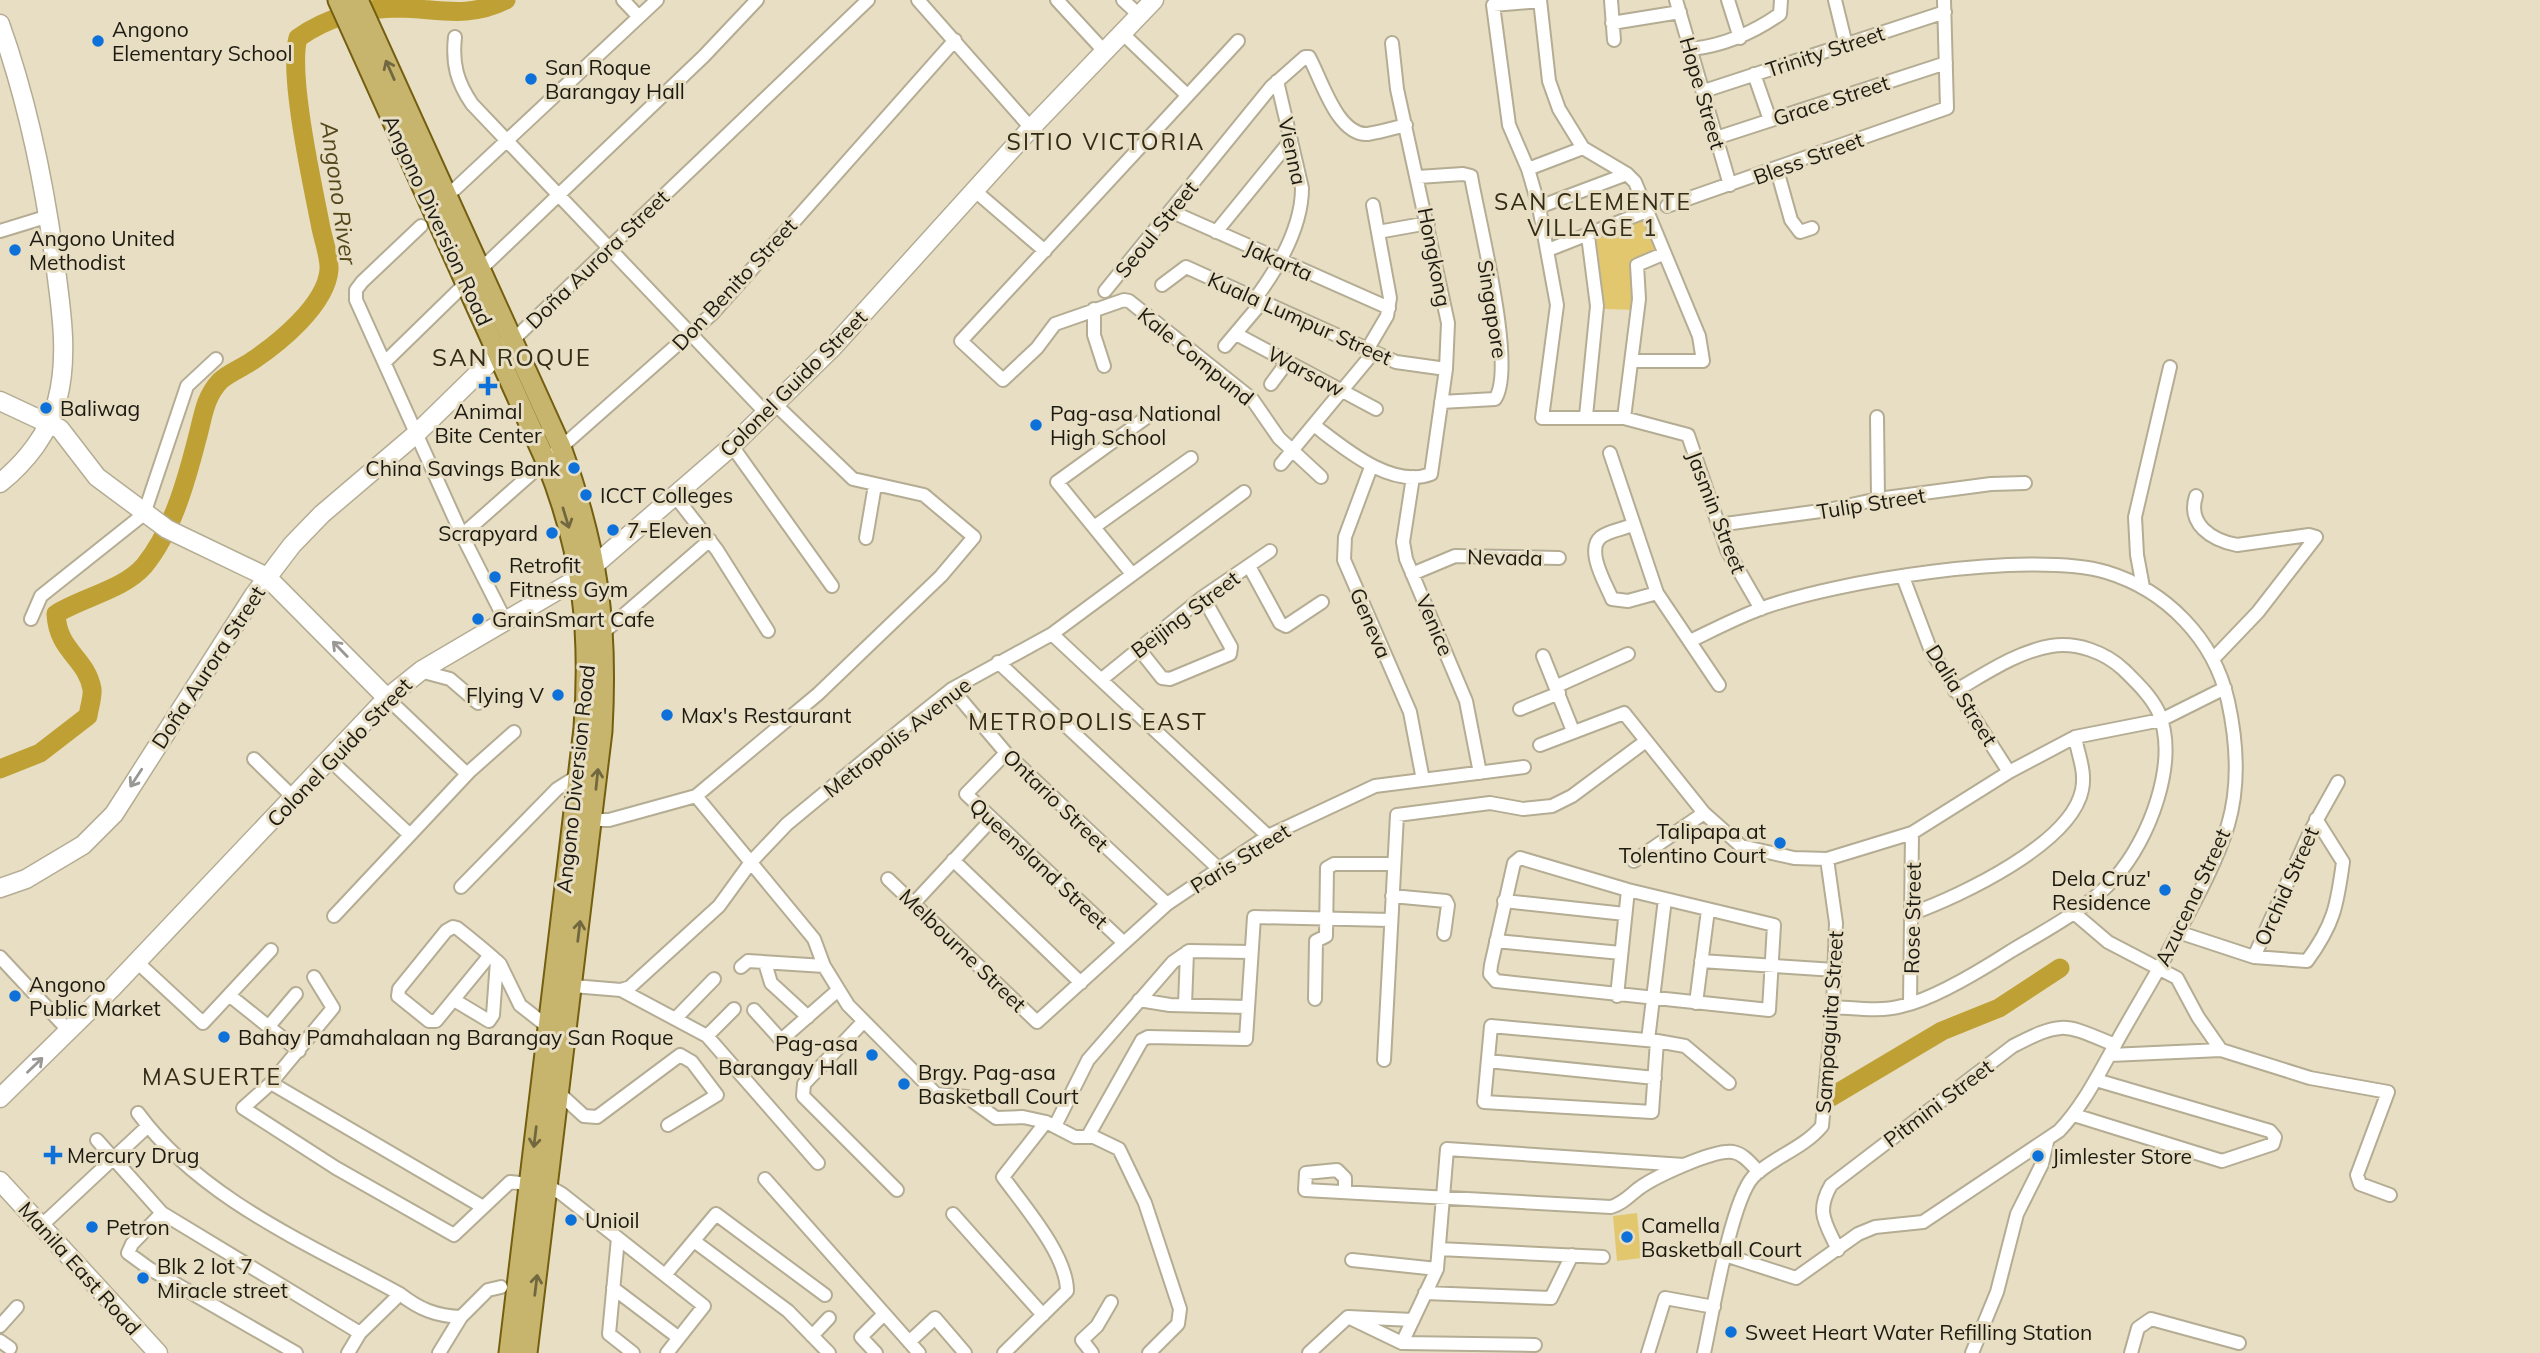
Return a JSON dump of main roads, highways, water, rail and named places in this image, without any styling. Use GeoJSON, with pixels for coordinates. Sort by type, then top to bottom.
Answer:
{"type":"FeatureCollection","features":[{"type":"Feature","properties":{"kind":"main road","name":"Angono Diversion Road"},"geometry":{"type":"LineString","coordinates":[[338,0],[368,43],[506,346],[561,447],[604,632],[604,697],[593,820],[574,894],[548,1027],[554,1084]]}},
{"type":"Feature","properties":{"kind":"main road","name":"Angono Diversion Road"},"geometry":{"type":"LineString","coordinates":[[358,0],[368,43]]}},
{"type":"Feature","properties":{"kind":"main road","name":"Angono Diversion Road"},"geometry":{"type":"LineString","coordinates":[[506,346],[546,461],[589,570],[587,685],[579,775],[574,894],[573,986],[509,1353]]}},
{"type":"Feature","properties":{"kind":"main road","name":"Angono Diversion Road"},"geometry":{"type":"LineString","coordinates":[[527,1353],[539,1185]]}},
{"type":"Feature","properties":{"kind":"waterway","name":"Angono River"},"geometry":{"type":"LineString","coordinates":[[0,769],[40,753],[88,716],[92,692],[89,678],[62,637],[56,614],[114,587],[144,566],[163,538],[177,506],[210,394],[223,378],[252,361],[300,322],[320,296],[326,283],[328,259],[298,102],[298,38],[321,24],[360,12],[400,8],[466,11],[506,0]]}},
{"type":"Feature","properties":{"kind":"waterway"},"geometry":{"type":"LineString","coordinates":[[1831,1097],[1942,1031],[1999,1008],[2060,968]]}},
{"type":"Feature","properties":{"kind":"place","name":"Angono Elementary School"},"geometry":{"type":"Point","coordinates":[98,41]}},
{"type":"Feature","properties":{"kind":"place","name":"San Roque Barangay Hall"},"geometry":{"type":"Point","coordinates":[531,79]}},
{"type":"Feature","properties":{"kind":"place","name":"Angono United Methodist"},"geometry":{"type":"Point","coordinates":[15,250]}},
{"type":"Feature","properties":{"kind":"place","name":"Animal Bite Center"},"geometry":{"type":"Point","coordinates":[488,386]}},
{"type":"Feature","properties":{"kind":"place","name":"Baliwag"},"geometry":{"type":"Point","coordinates":[46,408]}},
{"type":"Feature","properties":{"kind":"place","name":"Pag-asa National High School"},"geometry":{"type":"Point","coordinates":[1036,425]}},
{"type":"Feature","properties":{"kind":"place","name":"China Savings Bank"},"geometry":{"type":"Point","coordinates":[574,468]}},
{"type":"Feature","properties":{"kind":"place","name":"ICCT Colleges"},"geometry":{"type":"Point","coordinates":[586,495]}},
{"type":"Feature","properties":{"kind":"place","name":"7-Eleven"},"geometry":{"type":"Point","coordinates":[613,530]}},
{"type":"Feature","properties":{"kind":"place","name":"Scrapyard"},"geometry":{"type":"Point","coordinates":[552,533]}},
{"type":"Feature","properties":{"kind":"place","name":"Retrofit Fitness Gym"},"geometry":{"type":"Point","coordinates":[495,577]}},
{"type":"Feature","properties":{"kind":"place","name":"GrainSmart Cafe"},"geometry":{"type":"Point","coordinates":[478,619]}},
{"type":"Feature","properties":{"kind":"place","name":"Flying V"},"geometry":{"type":"Point","coordinates":[558,695]}},
{"type":"Feature","properties":{"kind":"place","name":"Max's Restaurant"},"geometry":{"type":"Point","coordinates":[667,715]}},
{"type":"Feature","properties":{"kind":"place","name":"Talipapa at Tolentino Court"},"geometry":{"type":"Point","coordinates":[1780,843]}},
{"type":"Feature","properties":{"kind":"place","name":"Dela Cruz' Residence"},"geometry":{"type":"Point","coordinates":[2165,890]}},
{"type":"Feature","properties":{"kind":"place","name":"Angono Public Market"},"geometry":{"type":"Point","coordinates":[15,996]}},
{"type":"Feature","properties":{"kind":"place","name":"Bahay Pamahalaan ng Barangay San Roque"},"geometry":{"type":"Point","coordinates":[224,1037]}},
{"type":"Feature","properties":{"kind":"place","name":"Pag-asa Barangay Hall"},"geometry":{"type":"Point","coordinates":[872,1055]}},
{"type":"Feature","properties":{"kind":"place","name":"Brgy. Pag-asa Basketball Court"},"geometry":{"type":"Point","coordinates":[904,1084]}},
{"type":"Feature","properties":{"kind":"place","name":"Mercury Drug"},"geometry":{"type":"Point","coordinates":[53,1155]}},
{"type":"Feature","properties":{"kind":"place","name":"Jimlester Store"},"geometry":{"type":"Point","coordinates":[2038,1156]}},
{"type":"Feature","properties":{"kind":"place","name":"Unioil"},"geometry":{"type":"Point","coordinates":[571,1220]}},
{"type":"Feature","properties":{"kind":"place","name":"Petron"},"geometry":{"type":"Point","coordinates":[92,1227]}},
{"type":"Feature","properties":{"kind":"place","name":"Camella Basketball Court"},"geometry":{"type":"Point","coordinates":[1627,1237]}},
{"type":"Feature","properties":{"kind":"place","name":"Blk 2 lot 7 Miracle street"},"geometry":{"type":"Point","coordinates":[143,1278]}},
{"type":"Feature","properties":{"kind":"place","name":"Sweet Heart Water Refilling Station"},"geometry":{"type":"Point","coordinates":[1731,1332]}},
{"type":"Feature","properties":{"kind":"district","name":"SITIO VICTORIA"},"geometry":{"type":"Point","coordinates":[1106,141]}},
{"type":"Feature","properties":{"kind":"district","name":"SAN CLEMENTE VILLAGE 1"},"geometry":{"type":"Point","coordinates":[1593,214]}},
{"type":"Feature","properties":{"kind":"district","name":"SAN ROQUE"},"geometry":{"type":"Point","coordinates":[512,357]}},
{"type":"Feature","properties":{"kind":"district","name":"METROPOLIS EAST"},"geometry":{"type":"Point","coordinates":[1088,721]}},
{"type":"Feature","properties":{"kind":"district","name":"MASUERTE"},"geometry":{"type":"Point","coordinates":[212,1076]}}]}
